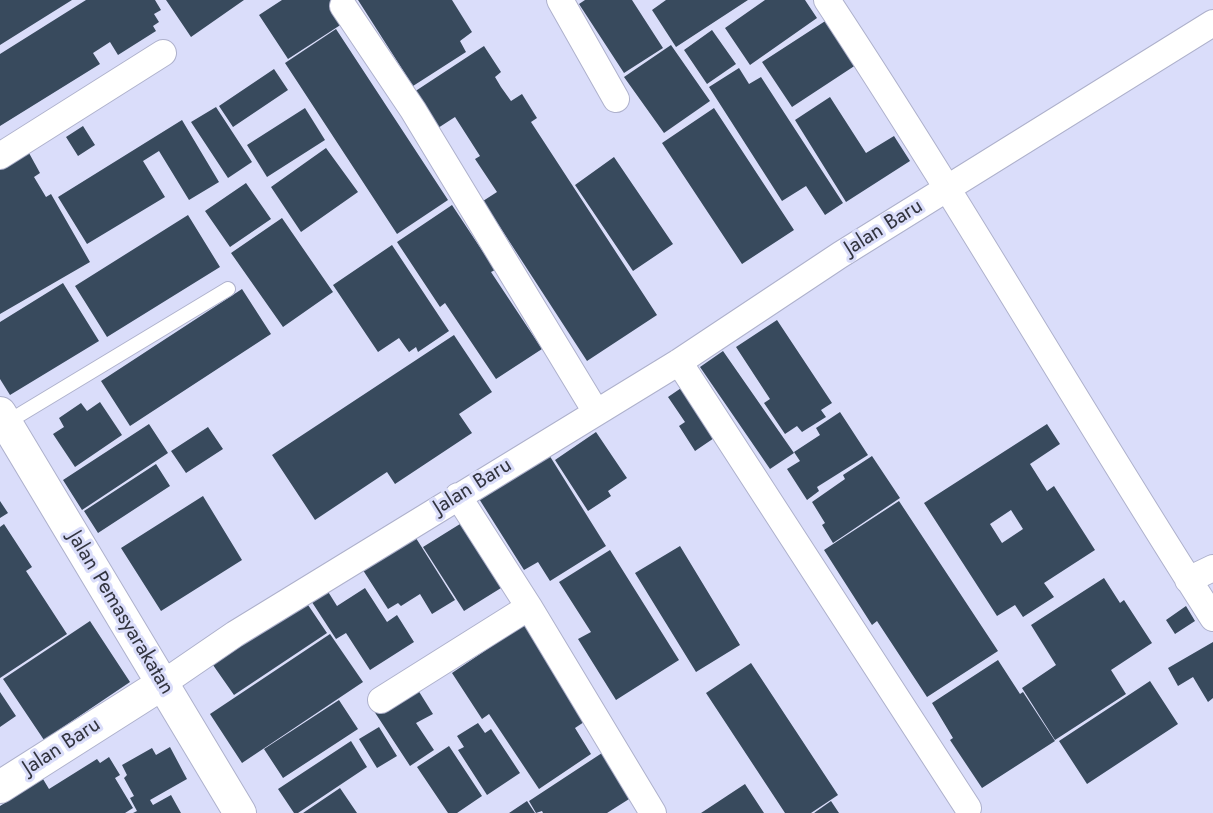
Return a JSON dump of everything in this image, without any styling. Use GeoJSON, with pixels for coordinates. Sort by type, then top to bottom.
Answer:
{"type":"FeatureCollection","features":[{"type":"Feature","properties":{"kind":"street"},"geometry":{"type":"LineString","coordinates":[[560,0],[616,99]]}},
{"type":"Feature","properties":{"kind":"street"},"geometry":{"type":"LineString","coordinates":[[827,0],[903,116],[1213,618]]}},
{"type":"Feature","properties":{"kind":"street"},"geometry":{"type":"LineString","coordinates":[[343,6],[413,110],[596,412]]}},
{"type":"Feature","properties":{"kind":"street","name":"Jalan Baru"},"geometry":{"type":"LineString","coordinates":[[0,788],[236,634],[679,362],[840,255],[1213,23]]}},
{"type":"Feature","properties":{"kind":"street"},"geometry":{"type":"LineString","coordinates":[[0,156],[163,53]]}},
{"type":"Feature","properties":{"kind":"street"},"geometry":{"type":"LineString","coordinates":[[679,362],[968,808]]}},
{"type":"Feature","properties":{"kind":"street","name":"Jalan Pemasyarakatan"},"geometry":{"type":"LineString","coordinates":[[3,418],[240,813]]}},
{"type":"Feature","properties":{"kind":"street"},"geometry":{"type":"LineString","coordinates":[[458,496],[529,607],[653,813]]}},
{"type":"Feature","properties":{"kind":"street"},"geometry":{"type":"LineString","coordinates":[[1188,580],[1213,568]]}},
{"type":"Feature","properties":{"kind":"street"},"geometry":{"type":"LineString","coordinates":[[381,700],[529,607]]}},
{"type":"Feature","properties":{"kind":"lane"},"geometry":{"type":"LineString","coordinates":[[3,418],[228,290]]}},
{"type":"Feature","properties":{"kind":"building"},"geometry":{"type":"Polygon","coordinates":[[[0,0],[72,0],[0,45],[0,0]]]}},
{"type":"Feature","properties":{"kind":"building"},"geometry":{"type":"Polygon","coordinates":[[[86,0],[155,0],[161,10],[154,14],[159,22],[153,26],[156,31],[118,55],[110,42],[93,53],[100,64],[0,126],[0,54],[86,0]]]}},
{"type":"Feature","properties":{"kind":"building"},"geometry":{"type":"Polygon","coordinates":[[[166,0],[244,0],[191,37],[166,0]]]}},
{"type":"Feature","properties":{"kind":"building"},"geometry":{"type":"Polygon","coordinates":[[[282,0],[331,0],[345,22],[288,59],[259,15],[282,0]]]}},
{"type":"Feature","properties":{"kind":"building"},"geometry":{"type":"Polygon","coordinates":[[[358,0],[452,0],[472,32],[460,41],[466,52],[413,86],[358,0]]]}},
{"type":"Feature","properties":{"kind":"building"},"geometry":{"type":"Polygon","coordinates":[[[585,0],[632,0],[663,48],[624,73],[579,4],[585,0]]]}},
{"type":"Feature","properties":{"kind":"building"},"geometry":{"type":"Polygon","coordinates":[[[666,0],[748,0],[676,47],[652,10],[666,0]]]}},
{"type":"Feature","properties":{"kind":"building"},"geometry":{"type":"Polygon","coordinates":[[[765,0],[805,0],[817,18],[750,65],[725,28],[765,0]]]}},
{"type":"Feature","properties":{"kind":"building"},"geometry":{"type":"Polygon","coordinates":[[[833,16],[862,61],[792,107],[762,62],[833,16]]]}},
{"type":"Feature","properties":{"kind":"building"},"geometry":{"type":"Polygon","coordinates":[[[336,29],[448,200],[397,234],[285,63],[336,29]]]}},
{"type":"Feature","properties":{"kind":"building"},"geometry":{"type":"Polygon","coordinates":[[[712,30],[736,64],[707,84],[684,50],[712,30]]]}},
{"type":"Feature","properties":{"kind":"building"},"geometry":{"type":"Polygon","coordinates":[[[671,45],[710,101],[664,133],[624,77],[671,45]]]}},
{"type":"Feature","properties":{"kind":"building"},"geometry":{"type":"Polygon","coordinates":[[[484,46],[501,72],[495,77],[501,87],[511,101],[522,94],[537,118],[531,122],[657,315],[587,361],[483,201],[497,192],[475,159],[480,156],[455,117],[438,128],[414,92],[484,46]]]}},
{"type":"Feature","properties":{"kind":"building"},"geometry":{"type":"Polygon","coordinates":[[[739,68],[749,84],[761,77],[843,203],[825,215],[806,186],[782,201],[709,87],[739,68]]]}},
{"type":"Feature","properties":{"kind":"building"},"geometry":{"type":"Polygon","coordinates":[[[274,69],[288,90],[233,127],[219,106],[274,69]]]}},
{"type":"Feature","properties":{"kind":"building"},"geometry":{"type":"Polygon","coordinates":[[[830,97],[866,153],[894,136],[910,161],[846,202],[795,120],[830,97]]]}},
{"type":"Feature","properties":{"kind":"building"},"geometry":{"type":"Polygon","coordinates":[[[216,107],[252,162],[228,178],[191,122],[216,107]]]}},
{"type":"Feature","properties":{"kind":"building"},"geometry":{"type":"Polygon","coordinates":[[[305,108],[325,140],[267,177],[247,145],[305,108]]]}},
{"type":"Feature","properties":{"kind":"building"},"geometry":{"type":"Polygon","coordinates":[[[714,108],[794,230],[742,264],[662,143],[714,108]]]}},
{"type":"Feature","properties":{"kind":"building"},"geometry":{"type":"Polygon","coordinates":[[[182,120],[219,182],[189,200],[159,151],[143,161],[165,197],[87,244],[58,197],[182,120]]]}},
{"type":"Feature","properties":{"kind":"building"},"geometry":{"type":"Polygon","coordinates":[[[83,126],[95,145],[78,156],[66,137],[83,126]]]}},
{"type":"Feature","properties":{"kind":"building"},"geometry":{"type":"Polygon","coordinates":[[[326,148],[358,192],[301,232],[271,187],[326,148]]]}},
{"type":"Feature","properties":{"kind":"building"},"geometry":{"type":"Polygon","coordinates":[[[29,153],[40,173],[34,177],[46,197],[51,194],[90,262],[0,314],[0,170],[29,153]]]}},
{"type":"Feature","properties":{"kind":"building"},"geometry":{"type":"Polygon","coordinates":[[[614,157],[673,244],[633,271],[575,185],[614,157]]]}},
{"type":"Feature","properties":{"kind":"building"},"geometry":{"type":"Polygon","coordinates":[[[246,183],[271,219],[230,247],[205,211],[246,183]]]}},
{"type":"Feature","properties":{"kind":"building"},"geometry":{"type":"Polygon","coordinates":[[[452,205],[495,270],[491,272],[542,349],[496,379],[445,303],[440,307],[397,242],[452,205]]]}},
{"type":"Feature","properties":{"kind":"building"},"geometry":{"type":"Polygon","coordinates":[[[188,215],[220,267],[107,337],[75,286],[188,215]]]}},
{"type":"Feature","properties":{"kind":"building"},"geometry":{"type":"Polygon","coordinates":[[[282,218],[333,292],[283,327],[231,253],[282,218]]]}},
{"type":"Feature","properties":{"kind":"building"},"geometry":{"type":"Polygon","coordinates":[[[392,245],[449,331],[418,352],[416,347],[409,352],[399,338],[378,352],[333,285],[392,245]]]}},
{"type":"Feature","properties":{"kind":"building"},"geometry":{"type":"Polygon","coordinates":[[[63,283],[99,341],[10,395],[0,379],[0,322],[63,283]]]}},
{"type":"Feature","properties":{"kind":"building"},"geometry":{"type":"Polygon","coordinates":[[[242,289],[271,334],[130,426],[101,381],[242,289]]]}},
{"type":"Feature","properties":{"kind":"building"},"geometry":{"type":"Polygon","coordinates":[[[777,320],[832,403],[821,410],[826,417],[802,432],[797,426],[785,434],[764,403],[770,399],[736,347],[777,320]]]}},
{"type":"Feature","properties":{"kind":"building"},"geometry":{"type":"Polygon","coordinates":[[[454,335],[492,392],[459,414],[472,433],[395,484],[387,472],[315,520],[272,455],[454,335]]]}},
{"type":"Feature","properties":{"kind":"building"},"geometry":{"type":"Polygon","coordinates":[[[723,351],[794,453],[770,469],[700,367],[723,351]]]}},
{"type":"Feature","properties":{"kind":"building"},"geometry":{"type":"Polygon","coordinates":[[[687,384],[720,434],[695,451],[679,426],[685,422],[668,397],[687,384]]]}},
{"type":"Feature","properties":{"kind":"building"},"geometry":{"type":"Polygon","coordinates":[[[100,402],[122,435],[75,467],[53,434],[64,427],[59,418],[81,403],[87,411],[100,402]]]}},
{"type":"Feature","properties":{"kind":"building"},"geometry":{"type":"Polygon","coordinates":[[[840,412],[868,455],[817,487],[819,491],[807,500],[787,469],[800,461],[794,452],[820,435],[816,428],[840,412]]]}},
{"type":"Feature","properties":{"kind":"building"},"geometry":{"type":"Polygon","coordinates":[[[149,424],[168,453],[82,510],[63,480],[149,424]]]}},
{"type":"Feature","properties":{"kind":"building"},"geometry":{"type":"Polygon","coordinates":[[[1047,424],[1060,444],[1030,464],[1047,491],[1054,486],[1095,550],[1044,583],[1054,597],[1023,617],[1015,605],[997,616],[924,503],[1047,424]],[[1011,510],[990,524],[1002,543],[1023,529],[1011,510]]]}},
{"type":"Feature","properties":{"kind":"building"},"geometry":{"type":"Polygon","coordinates":[[[208,427],[223,449],[186,473],[171,451],[208,427]]]}},
{"type":"Feature","properties":{"kind":"building"},"geometry":{"type":"Polygon","coordinates":[[[596,432],[627,478],[608,491],[611,496],[588,511],[555,460],[596,432]]]}},
{"type":"Feature","properties":{"kind":"building"},"geometry":{"type":"Polygon","coordinates":[[[546,450],[606,546],[550,581],[538,562],[524,570],[476,494],[546,450]]]}},
{"type":"Feature","properties":{"kind":"building"},"geometry":{"type":"Polygon","coordinates":[[[872,456],[900,498],[833,543],[822,525],[825,523],[812,502],[845,479],[843,475],[872,456]]]}},
{"type":"Feature","properties":{"kind":"building"},"geometry":{"type":"Polygon","coordinates":[[[156,464],[170,486],[98,533],[84,511],[156,464]]]}},
{"type":"Feature","properties":{"kind":"building"},"geometry":{"type":"Polygon","coordinates":[[[203,496],[242,560],[161,611],[121,548],[203,496]]]}},
{"type":"Feature","properties":{"kind":"building"},"geometry":{"type":"Polygon","coordinates":[[[0,501],[8,513],[0,518],[0,501]]]}},
{"type":"Feature","properties":{"kind":"building"},"geometry":{"type":"Polygon","coordinates":[[[899,501],[998,651],[927,697],[877,621],[872,625],[824,550],[899,501]]]}},
{"type":"Feature","properties":{"kind":"building"},"geometry":{"type":"Polygon","coordinates":[[[4,524],[32,567],[26,571],[67,634],[0,678],[0,527],[4,524]]]}},
{"type":"Feature","properties":{"kind":"building"},"geometry":{"type":"Polygon","coordinates":[[[460,524],[501,588],[464,611],[423,547],[460,524]]]}},
{"type":"Feature","properties":{"kind":"building"},"geometry":{"type":"Polygon","coordinates":[[[409,527],[455,600],[432,614],[420,594],[401,606],[398,603],[388,609],[359,564],[409,527]]]}},
{"type":"Feature","properties":{"kind":"building"},"geometry":{"type":"Polygon","coordinates":[[[680,546],[740,645],[696,672],[635,573],[680,546]]]}},
{"type":"Feature","properties":{"kind":"building"},"geometry":{"type":"Polygon","coordinates":[[[610,550],[679,660],[616,700],[578,639],[591,632],[559,582],[610,550]]]}},
{"type":"Feature","properties":{"kind":"building"},"geometry":{"type":"Polygon","coordinates":[[[1104,578],[1120,603],[1124,600],[1152,643],[1111,670],[1126,694],[1055,740],[1022,688],[1056,665],[1031,625],[1104,578]]]}},
{"type":"Feature","properties":{"kind":"building"},"geometry":{"type":"Polygon","coordinates":[[[322,582],[337,606],[365,588],[387,622],[397,615],[414,642],[370,670],[346,633],[336,639],[306,593],[322,582]]]}},
{"type":"Feature","properties":{"kind":"building"},"geometry":{"type":"Polygon","coordinates":[[[306,602],[327,633],[234,695],[213,665],[306,602]]]}},
{"type":"Feature","properties":{"kind":"building"},"geometry":{"type":"Polygon","coordinates":[[[1186,606],[1195,621],[1175,634],[1166,620],[1186,606]]]}},
{"type":"Feature","properties":{"kind":"building"},"geometry":{"type":"Polygon","coordinates":[[[90,621],[130,682],[44,740],[3,679],[90,621]]]}},
{"type":"Feature","properties":{"kind":"building"},"geometry":{"type":"Polygon","coordinates":[[[529,621],[587,720],[575,728],[591,754],[539,789],[489,714],[482,719],[452,673],[529,621]]]}},
{"type":"Feature","properties":{"kind":"building"},"geometry":{"type":"Polygon","coordinates":[[[330,634],[363,682],[242,763],[210,714],[330,634]]]}},
{"type":"Feature","properties":{"kind":"building"},"geometry":{"type":"Polygon","coordinates":[[[1213,642],[1213,698],[1208,702],[1193,677],[1178,686],[1168,668],[1213,642]]]}},
{"type":"Feature","properties":{"kind":"building"},"geometry":{"type":"Polygon","coordinates":[[[998,660],[1020,694],[1023,692],[1055,741],[982,788],[950,740],[953,738],[932,703],[998,660]]]}},
{"type":"Feature","properties":{"kind":"building"},"geometry":{"type":"Polygon","coordinates":[[[751,663],[838,795],[811,813],[785,813],[706,693],[751,663]]]}},
{"type":"Feature","properties":{"kind":"building"},"geometry":{"type":"Polygon","coordinates":[[[1150,681],[1178,724],[1087,784],[1059,741],[1150,681]]]}},
{"type":"Feature","properties":{"kind":"building"},"geometry":{"type":"Polygon","coordinates":[[[418,690],[433,714],[416,723],[434,750],[410,766],[372,708],[418,690]]]}},
{"type":"Feature","properties":{"kind":"building"},"geometry":{"type":"Polygon","coordinates":[[[0,692],[16,716],[0,727],[0,692]]]}},
{"type":"Feature","properties":{"kind":"building"},"geometry":{"type":"Polygon","coordinates":[[[339,700],[358,729],[283,778],[264,749],[339,700]]]}},
{"type":"Feature","properties":{"kind":"building"},"geometry":{"type":"Polygon","coordinates":[[[478,723],[485,733],[491,729],[520,773],[487,795],[458,750],[464,747],[457,736],[478,723]]]}},
{"type":"Feature","properties":{"kind":"building"},"geometry":{"type":"Polygon","coordinates":[[[379,727],[397,756],[377,768],[359,739],[379,727]]]}},
{"type":"Feature","properties":{"kind":"building"},"geometry":{"type":"Polygon","coordinates":[[[351,741],[367,767],[298,813],[294,813],[278,789],[351,741]]]}},
{"type":"Feature","properties":{"kind":"building"},"geometry":{"type":"Polygon","coordinates":[[[449,746],[482,796],[457,813],[448,813],[417,767],[449,746]]]}},
{"type":"Feature","properties":{"kind":"building"},"geometry":{"type":"Polygon","coordinates":[[[170,747],[187,779],[150,800],[153,805],[171,795],[181,813],[133,813],[137,811],[130,798],[134,796],[124,778],[127,775],[122,765],[152,748],[156,755],[170,747]]]}},
{"type":"Feature","properties":{"kind":"building"},"geometry":{"type":"Polygon","coordinates":[[[602,753],[637,794],[607,813],[543,813],[542,811],[536,813],[529,801],[602,753]]]}},
{"type":"Feature","properties":{"kind":"building"},"geometry":{"type":"Polygon","coordinates":[[[109,757],[120,775],[115,778],[133,808],[125,813],[0,813],[0,806],[43,779],[49,789],[97,759],[100,763],[109,757]]]}},
{"type":"Feature","properties":{"kind":"building"},"geometry":{"type":"Polygon","coordinates":[[[745,784],[764,813],[701,813],[745,784]]]}},
{"type":"Feature","properties":{"kind":"building"},"geometry":{"type":"Polygon","coordinates":[[[340,788],[357,813],[303,813],[340,788]]]}},
{"type":"Feature","properties":{"kind":"building"},"geometry":{"type":"Polygon","coordinates":[[[527,801],[535,813],[509,813],[527,801]]]}},
{"type":"Feature","properties":{"kind":"building"},"geometry":{"type":"Polygon","coordinates":[[[831,801],[839,813],[814,813],[831,801]]]}}]}
